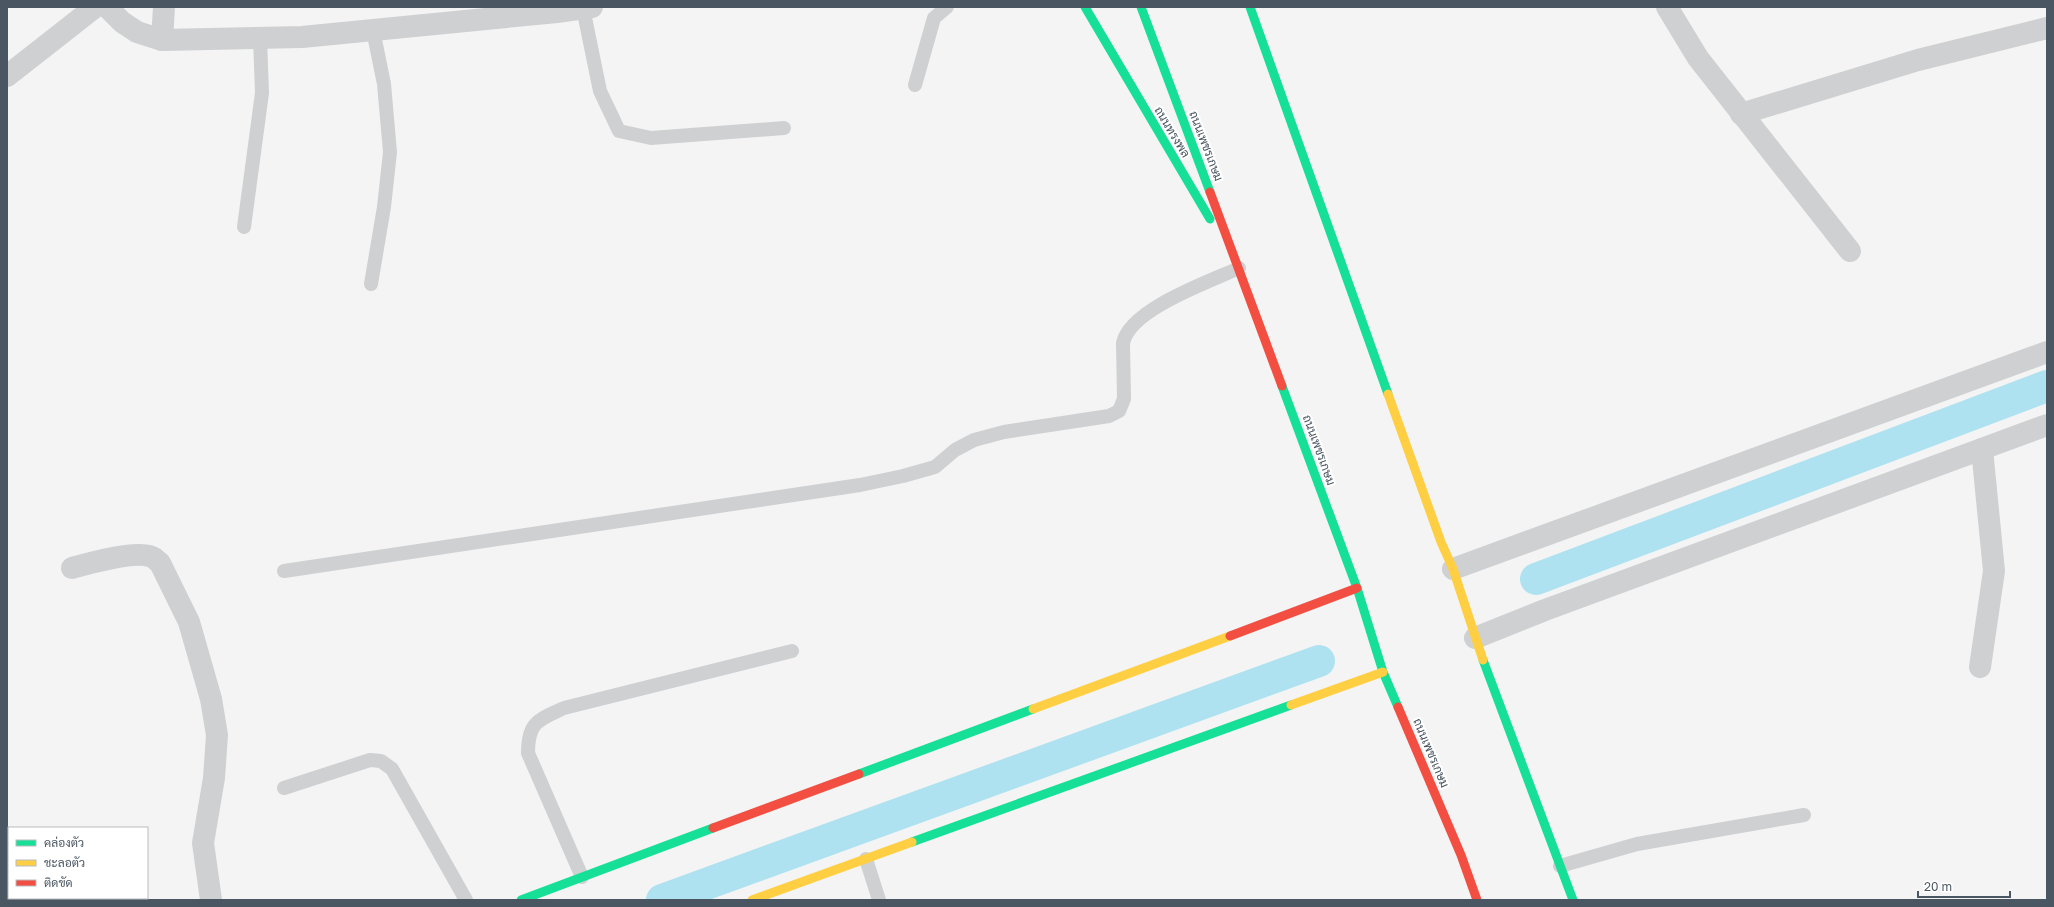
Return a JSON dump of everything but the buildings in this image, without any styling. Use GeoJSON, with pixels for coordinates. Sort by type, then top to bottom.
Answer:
{"type":"FeatureCollection","features":[{"type":"Feature","properties":{"kind":"main road","name":"ถนนทรงพล"},"geometry":{"type":"LineString","coordinates":[[1085,7],[1239,268]]}},
{"type":"Feature","properties":{"kind":"main road","name":"ถนนเพชรเกษม"},"geometry":{"type":"LineString","coordinates":[[1141,7],[1357,588],[1383,672],[1461,855],[1477,900]]}},
{"type":"Feature","properties":{"kind":"main road"},"geometry":{"type":"LineString","coordinates":[[1250,7],[1441,542],[1453,569],[1475,638],[1573,900]]}},
{"type":"Feature","properties":{"kind":"main road"},"geometry":{"type":"LineString","coordinates":[[521,900],[1357,588]]}},
{"type":"Feature","properties":{"kind":"main road"},"geometry":{"type":"LineString","coordinates":[[752,900],[1383,672]]}},
{"type":"Feature","properties":{"kind":"street"},"geometry":{"type":"LineString","coordinates":[[7,76],[95,7]]}},
{"type":"Feature","properties":{"kind":"street"},"geometry":{"type":"LineString","coordinates":[[107,7],[122,22],[137,32],[162,40],[302,37],[373,30],[441,16],[588,8]]}},
{"type":"Feature","properties":{"kind":"street"},"geometry":{"type":"LineString","coordinates":[[162,40],[164,7]]}},
{"type":"Feature","properties":{"kind":"street"},"geometry":{"type":"LineString","coordinates":[[1667,7],[1698,58],[1850,251]]}},
{"type":"Feature","properties":{"kind":"street"},"geometry":{"type":"LineString","coordinates":[[1741,114],[1918,60],[2047,28]]}},
{"type":"Feature","properties":{"kind":"street"},"geometry":{"type":"LineString","coordinates":[[1453,569],[2047,352]]}},
{"type":"Feature","properties":{"kind":"street"},"geometry":{"type":"LineString","coordinates":[[1475,638],[1545,610],[2047,425]]}},
{"type":"Feature","properties":{"kind":"street"},"geometry":{"type":"LineString","coordinates":[[1980,667],[1994,571],[1982,448]]}},
{"type":"Feature","properties":{"kind":"street"},"geometry":{"type":"LineString","coordinates":[[72,568],[105,558],[145,555],[153,557],[160,563],[189,622],[211,699],[216,735],[214,778],[203,843],[211,900]]}},
{"type":"Feature","properties":{"kind":"lane"},"geometry":{"type":"LineString","coordinates":[[915,85],[934,18],[947,7]]}},
{"type":"Feature","properties":{"kind":"lane"},"geometry":{"type":"LineString","coordinates":[[588,8],[600,91],[619,131],[651,138],[784,128]]}},
{"type":"Feature","properties":{"kind":"lane"},"geometry":{"type":"LineString","coordinates":[[371,284],[384,207],[390,152],[384,84],[373,30]]}},
{"type":"Feature","properties":{"kind":"lane"},"geometry":{"type":"LineString","coordinates":[[244,227],[262,94],[260,38]]}},
{"type":"Feature","properties":{"kind":"lane"},"geometry":{"type":"LineString","coordinates":[[284,571],[860,485],[903,476],[934,467],[955,450],[974,440],[1004,432],[1109,416],[1119,411],[1124,399],[1123,343],[1125,334],[1137,321],[1151,310],[1185,292],[1239,268]]}},
{"type":"Feature","properties":{"kind":"lane"},"geometry":{"type":"LineString","coordinates":[[582,877],[528,753],[528,735],[538,720],[564,708],[792,651]]}},
{"type":"Feature","properties":{"kind":"lane"},"geometry":{"type":"LineString","coordinates":[[284,788],[370,760],[380,761],[392,769],[466,900]]}},
{"type":"Feature","properties":{"kind":"lane"},"geometry":{"type":"LineString","coordinates":[[1560,866],[1637,844],[1804,816]]}},
{"type":"Feature","properties":{"kind":"lane"},"geometry":{"type":"LineString","coordinates":[[866,859],[879,898]]}},
{"type":"Feature","properties":{"kind":"waterway"},"geometry":{"type":"LineString","coordinates":[[1536,579],[2047,386]]}},
{"type":"Feature","properties":{"kind":"waterway"},"geometry":{"type":"LineString","coordinates":[[662,900],[1319,661]]}},
{"type":"Feature","properties":{"kind":"traffic: fast"},"geometry":{"type":"LineString","coordinates":[[1085,7],[1210,219]]}},
{"type":"Feature","properties":{"kind":"traffic: fast"},"geometry":{"type":"LineString","coordinates":[[1141,7],[1210,192]]}},
{"type":"Feature","properties":{"kind":"traffic: fast"},"geometry":{"type":"LineString","coordinates":[[1250,7],[1388,394]]}},
{"type":"Feature","properties":{"kind":"traffic: fast"},"geometry":{"type":"LineString","coordinates":[[1282,386],[1357,588],[1383,672],[1398,707]]}},
{"type":"Feature","properties":{"kind":"traffic: fast"},"geometry":{"type":"LineString","coordinates":[[1483,660],[1573,900]]}},
{"type":"Feature","properties":{"kind":"traffic: fast"},"geometry":{"type":"LineString","coordinates":[[912,842],[1291,705]]}},
{"type":"Feature","properties":{"kind":"traffic: fast"},"geometry":{"type":"LineString","coordinates":[[859,774],[1033,709]]}},
{"type":"Feature","properties":{"kind":"traffic: fast"},"geometry":{"type":"LineString","coordinates":[[521,900],[713,828]]}},
{"type":"Feature","properties":{"kind":"traffic: slow"},"geometry":{"type":"LineString","coordinates":[[1388,394],[1441,542],[1453,569],[1483,660]]}},
{"type":"Feature","properties":{"kind":"traffic: slow"},"geometry":{"type":"LineString","coordinates":[[1033,709],[1230,636]]}},
{"type":"Feature","properties":{"kind":"traffic: slow"},"geometry":{"type":"LineString","coordinates":[[1291,705],[1383,672]]}},
{"type":"Feature","properties":{"kind":"traffic: slow"},"geometry":{"type":"LineString","coordinates":[[752,900],[912,842]]}},
{"type":"Feature","properties":{"kind":"traffic: jam"},"geometry":{"type":"LineString","coordinates":[[1210,192],[1282,386]]}},
{"type":"Feature","properties":{"kind":"traffic: jam"},"geometry":{"type":"LineString","coordinates":[[1230,636],[1357,588]]}},
{"type":"Feature","properties":{"kind":"traffic: jam"},"geometry":{"type":"LineString","coordinates":[[1398,707],[1461,855],[1477,900]]}},
{"type":"Feature","properties":{"kind":"traffic: jam"},"geometry":{"type":"LineString","coordinates":[[713,828],[859,774]]}}]}
